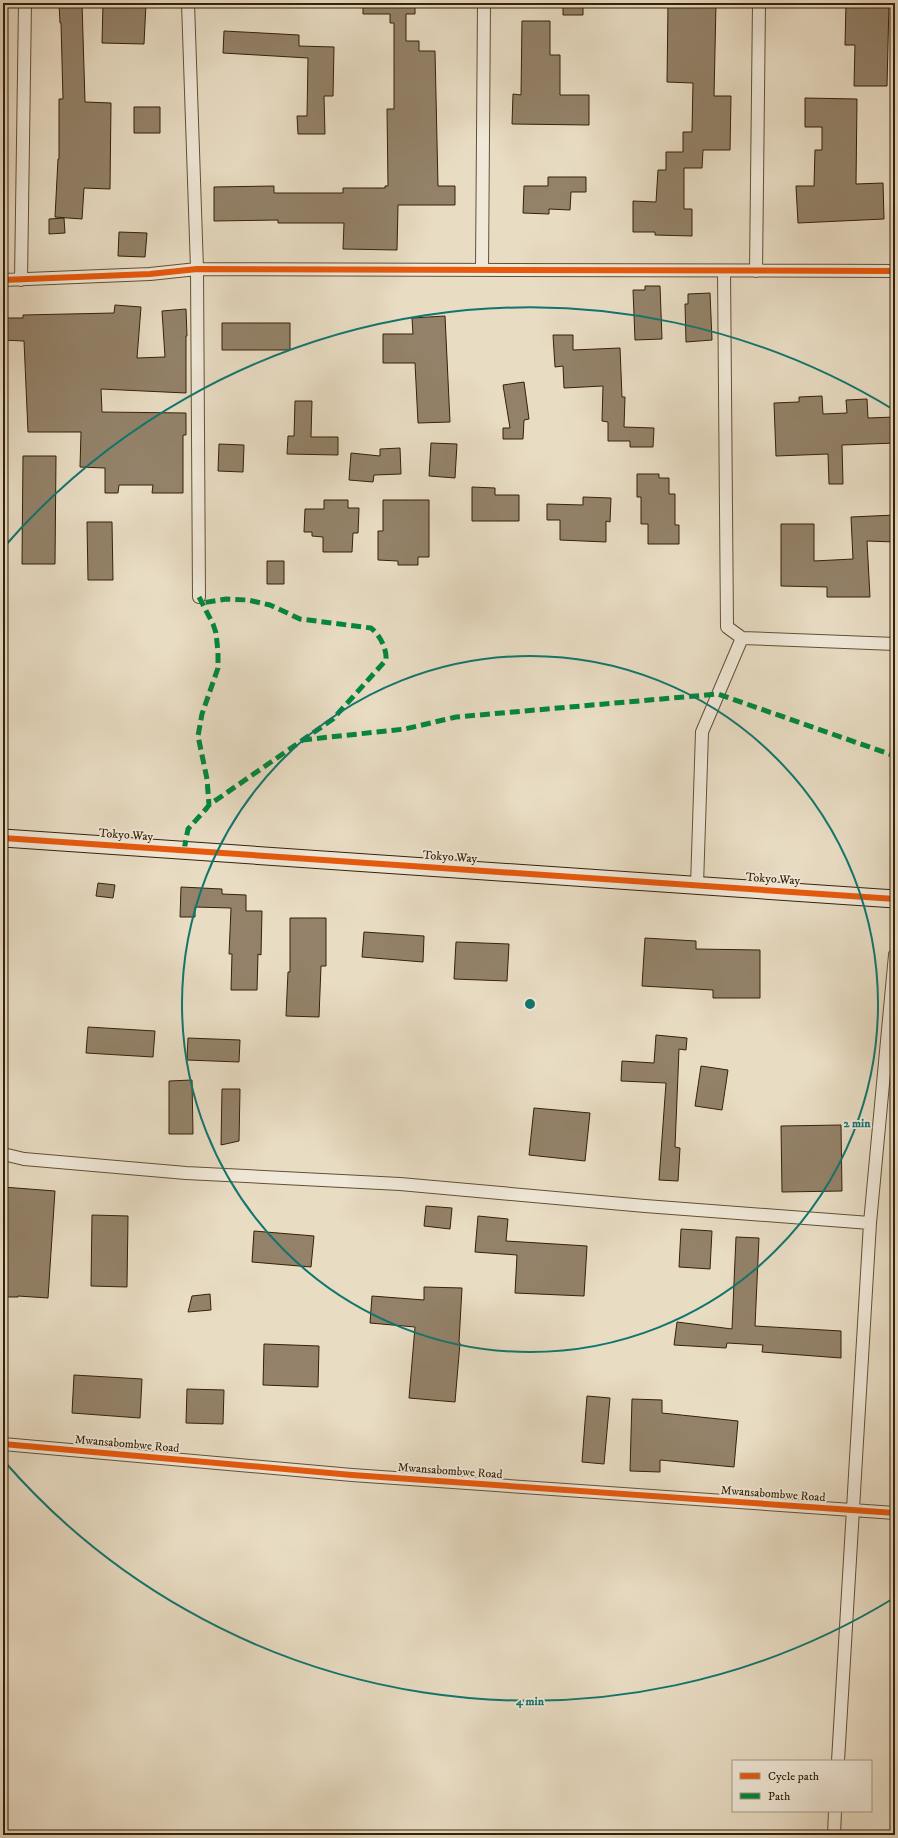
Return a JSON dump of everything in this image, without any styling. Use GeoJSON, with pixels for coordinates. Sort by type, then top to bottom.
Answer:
{"type":"FeatureCollection","features":[{"type":"Feature","properties":{"kind":"street"},"geometry":{"type":"LineString","coordinates":[[21,280],[26,3]]}},
{"type":"Feature","properties":{"kind":"street"},"geometry":{"type":"LineString","coordinates":[[188,3],[197,269],[199,597]]}},
{"type":"Feature","properties":{"kind":"street"},"geometry":{"type":"LineString","coordinates":[[482,270],[484,3]]}},
{"type":"Feature","properties":{"kind":"street"},"geometry":{"type":"LineString","coordinates":[[756,271],[759,3]]}},
{"type":"Feature","properties":{"kind":"street"},"geometry":{"type":"LineString","coordinates":[[3,280],[150,274],[197,269],[895,271]]}},
{"type":"Feature","properties":{"kind":"street"},"geometry":{"type":"LineString","coordinates":[[724,271],[727,627],[742,638],[895,644]]}},
{"type":"Feature","properties":{"kind":"street"},"geometry":{"type":"LineString","coordinates":[[697,885],[702,732],[742,638]]}},
{"type":"Feature","properties":{"kind":"street","name":"Tokyo Way"},"geometry":{"type":"LineString","coordinates":[[3,838],[895,898]]}},
{"type":"Feature","properties":{"kind":"street"},"geometry":{"type":"LineString","coordinates":[[838,1760],[870,1223],[895,955]]}},
{"type":"Feature","properties":{"kind":"street"},"geometry":{"type":"LineString","coordinates":[[3,1154],[24,1159],[178,1172],[400,1184],[645,1206],[870,1223]]}},
{"type":"Feature","properties":{"kind":"street","name":"Mwansabombwe Road"},"geometry":{"type":"LineString","coordinates":[[3,1444],[344,1474],[895,1513]]}},
{"type":"Feature","properties":{"kind":"street"},"geometry":{"type":"LineString","coordinates":[[834,1835],[835,1812]]}},
{"type":"Feature","properties":{"kind":"building"},"geometry":{"type":"Polygon","coordinates":[[[59,3],[82,3],[85,102],[111,103],[110,189],[84,188],[82,219],[55,217],[59,159],[59,99],[63,99],[59,3]]]}},
{"type":"Feature","properties":{"kind":"building"},"geometry":{"type":"Polygon","coordinates":[[[103,3],[146,3],[144,44],[102,43],[103,3]]]}},
{"type":"Feature","properties":{"kind":"building"},"geometry":{"type":"Polygon","coordinates":[[[363,3],[415,3],[415,14],[406,14],[406,41],[419,41],[419,51],[435,51],[438,186],[455,186],[455,205],[398,205],[397,250],[343,249],[344,223],[278,223],[278,220],[214,221],[214,187],[274,186],[274,193],[343,193],[343,188],[385,188],[385,186],[388,186],[387,109],[394,109],[394,23],[390,23],[390,14],[363,14],[363,3]]]}},
{"type":"Feature","properties":{"kind":"building"},"geometry":{"type":"Polygon","coordinates":[[[563,3],[583,3],[583,15],[563,15],[563,3]]]}},
{"type":"Feature","properties":{"kind":"building"},"geometry":{"type":"Polygon","coordinates":[[[668,3],[716,3],[714,96],[731,96],[730,150],[703,150],[702,168],[684,168],[684,209],[692,209],[692,236],[655,235],[655,232],[633,232],[633,201],[656,202],[658,170],[666,170],[666,152],[683,152],[683,132],[692,132],[693,83],[667,82],[668,3]]]}},
{"type":"Feature","properties":{"kind":"building"},"geometry":{"type":"Polygon","coordinates":[[[846,3],[889,3],[887,86],[854,86],[855,45],[845,45],[846,3]]]}},
{"type":"Feature","properties":{"kind":"building"},"geometry":{"type":"Polygon","coordinates":[[[522,21],[550,21],[550,55],[560,55],[560,95],[589,95],[589,125],[512,124],[513,94],[521,95],[522,21]]]}},
{"type":"Feature","properties":{"kind":"building"},"geometry":{"type":"Polygon","coordinates":[[[224,31],[299,35],[299,46],[334,47],[333,96],[324,96],[325,134],[298,134],[297,116],[307,116],[308,58],[223,53],[224,31]]]}},
{"type":"Feature","properties":{"kind":"building"},"geometry":{"type":"Polygon","coordinates":[[[805,98],[857,99],[856,184],[883,183],[884,219],[798,223],[796,186],[814,186],[815,150],[822,150],[822,127],[805,127],[805,98]]]}},
{"type":"Feature","properties":{"kind":"building"},"geometry":{"type":"Polygon","coordinates":[[[134,107],[160,107],[160,133],[134,133],[134,107]]]}},
{"type":"Feature","properties":{"kind":"building"},"geometry":{"type":"Polygon","coordinates":[[[548,177],[586,177],[586,192],[571,192],[570,210],[549,209],[549,214],[523,213],[524,186],[548,186],[548,177]]]}},
{"type":"Feature","properties":{"kind":"building"},"geometry":{"type":"Polygon","coordinates":[[[64,218],[65,233],[49,234],[49,219],[64,218]]]}},
{"type":"Feature","properties":{"kind":"building"},"geometry":{"type":"Polygon","coordinates":[[[119,232],[147,233],[145,257],[118,256],[119,232]]]}},
{"type":"Feature","properties":{"kind":"building"},"geometry":{"type":"Polygon","coordinates":[[[645,286],[660,286],[662,339],[635,340],[633,290],[645,290],[645,286]]]}},
{"type":"Feature","properties":{"kind":"building"},"geometry":{"type":"Polygon","coordinates":[[[710,293],[712,340],[686,342],[685,304],[688,304],[688,294],[710,293]]]}},
{"type":"Feature","properties":{"kind":"building"},"geometry":{"type":"Polygon","coordinates":[[[115,305],[141,307],[137,358],[165,357],[162,311],[186,309],[186,393],[101,389],[102,412],[186,413],[186,435],[183,435],[183,493],[152,493],[153,485],[119,485],[118,493],[105,493],[105,468],[80,467],[81,432],[28,432],[24,341],[3,340],[3,318],[23,318],[23,315],[114,313],[115,305]]]}},
{"type":"Feature","properties":{"kind":"building"},"geometry":{"type":"Polygon","coordinates":[[[445,316],[450,422],[418,423],[415,363],[383,363],[383,334],[413,334],[412,318],[445,316]]]}},
{"type":"Feature","properties":{"kind":"building"},"geometry":{"type":"Polygon","coordinates":[[[222,323],[290,323],[290,350],[222,350],[222,323]]]}},
{"type":"Feature","properties":{"kind":"building"},"geometry":{"type":"Polygon","coordinates":[[[553,335],[573,335],[573,350],[620,348],[622,397],[625,397],[624,427],[654,428],[653,447],[630,447],[630,441],[608,441],[608,422],[602,421],[603,386],[564,388],[563,366],[555,367],[553,335]]]}},
{"type":"Feature","properties":{"kind":"building"},"geometry":{"type":"Polygon","coordinates":[[[524,382],[529,419],[524,420],[523,439],[503,439],[503,428],[510,428],[503,385],[524,382]]]}},
{"type":"Feature","properties":{"kind":"building"},"geometry":{"type":"Polygon","coordinates":[[[822,396],[823,414],[847,413],[846,400],[867,399],[868,418],[895,417],[895,443],[842,445],[843,484],[829,484],[828,454],[776,456],[774,403],[799,402],[799,397],[822,396]]]}},
{"type":"Feature","properties":{"kind":"building"},"geometry":{"type":"Polygon","coordinates":[[[295,401],[312,401],[311,437],[338,437],[338,455],[287,454],[288,436],[294,436],[295,401]]]}},
{"type":"Feature","properties":{"kind":"building"},"geometry":{"type":"Polygon","coordinates":[[[431,443],[457,444],[455,478],[429,476],[431,443]]]}},
{"type":"Feature","properties":{"kind":"building"},"geometry":{"type":"Polygon","coordinates":[[[219,444],[244,445],[243,472],[218,471],[219,444]]]}},
{"type":"Feature","properties":{"kind":"building"},"geometry":{"type":"Polygon","coordinates":[[[400,448],[401,474],[374,475],[373,482],[349,480],[351,453],[380,456],[380,449],[400,448]]]}},
{"type":"Feature","properties":{"kind":"building"},"geometry":{"type":"Polygon","coordinates":[[[23,456],[56,456],[55,564],[22,564],[23,456]]]}},
{"type":"Feature","properties":{"kind":"building"},"geometry":{"type":"Polygon","coordinates":[[[637,474],[659,474],[659,478],[669,478],[669,494],[675,494],[675,525],[679,525],[679,544],[648,544],[648,524],[641,524],[641,497],[637,497],[637,474]]]}},
{"type":"Feature","properties":{"kind":"building"},"geometry":{"type":"Polygon","coordinates":[[[472,487],[495,488],[495,495],[519,495],[519,521],[472,521],[472,487]]]}},
{"type":"Feature","properties":{"kind":"building"},"geometry":{"type":"Polygon","coordinates":[[[583,497],[611,498],[610,522],[606,521],[606,542],[560,540],[560,520],[547,520],[547,504],[583,505],[583,497]]]}},
{"type":"Feature","properties":{"kind":"building"},"geometry":{"type":"Polygon","coordinates":[[[324,500],[348,500],[348,508],[359,508],[358,533],[353,533],[352,552],[323,552],[323,537],[312,536],[312,532],[304,532],[305,509],[324,509],[324,500]]]}},
{"type":"Feature","properties":{"kind":"building"},"geometry":{"type":"Polygon","coordinates":[[[383,500],[429,500],[429,557],[418,557],[418,565],[398,565],[398,561],[378,560],[378,531],[383,531],[383,500]]]}},
{"type":"Feature","properties":{"kind":"building"},"geometry":{"type":"Polygon","coordinates":[[[895,515],[895,542],[867,541],[870,597],[827,597],[827,587],[781,586],[781,524],[814,524],[814,561],[853,559],[851,517],[895,515]]]}},
{"type":"Feature","properties":{"kind":"building"},"geometry":{"type":"Polygon","coordinates":[[[87,522],[112,522],[113,580],[88,580],[87,522]]]}},
{"type":"Feature","properties":{"kind":"building"},"geometry":{"type":"Polygon","coordinates":[[[267,561],[284,561],[284,584],[267,584],[267,561]]]}},
{"type":"Feature","properties":{"kind":"building"},"geometry":{"type":"Polygon","coordinates":[[[98,883],[115,885],[113,898],[96,896],[98,883]]]}},
{"type":"Feature","properties":{"kind":"building"},"geometry":{"type":"Polygon","coordinates":[[[181,887],[222,889],[222,894],[246,895],[246,911],[262,911],[261,955],[258,954],[257,990],[231,990],[232,954],[229,954],[231,908],[195,907],[195,917],[180,917],[181,887]]]}},
{"type":"Feature","properties":{"kind":"building"},"geometry":{"type":"Polygon","coordinates":[[[290,918],[326,918],[326,966],[321,966],[319,1017],[286,1016],[288,972],[290,972],[290,918]]]}},
{"type":"Feature","properties":{"kind":"building"},"geometry":{"type":"Polygon","coordinates":[[[364,932],[424,936],[423,962],[362,957],[364,932]]]}},
{"type":"Feature","properties":{"kind":"building"},"geometry":{"type":"Polygon","coordinates":[[[645,938],[696,941],[696,949],[760,950],[760,998],[713,998],[713,990],[642,986],[645,938]]]}},
{"type":"Feature","properties":{"kind":"building"},"geometry":{"type":"Polygon","coordinates":[[[456,942],[509,944],[507,981],[454,979],[456,942]]]}},
{"type":"Feature","properties":{"kind":"building"},"geometry":{"type":"Polygon","coordinates":[[[88,1027],[155,1031],[153,1057],[86,1053],[88,1027]]]}},
{"type":"Feature","properties":{"kind":"building"},"geometry":{"type":"Polygon","coordinates":[[[656,1035],[687,1038],[686,1050],[679,1049],[675,1147],[680,1148],[678,1181],[659,1180],[666,1083],[621,1081],[622,1061],[654,1063],[656,1035]]]}},
{"type":"Feature","properties":{"kind":"building"},"geometry":{"type":"Polygon","coordinates":[[[188,1038],[240,1040],[239,1062],[187,1060],[188,1038]]]}},
{"type":"Feature","properties":{"kind":"building"},"geometry":{"type":"Polygon","coordinates":[[[701,1066],[728,1070],[722,1110],[695,1106],[701,1066]]]}},
{"type":"Feature","properties":{"kind":"building"},"geometry":{"type":"Polygon","coordinates":[[[192,1080],[193,1134],[169,1134],[169,1081],[192,1080]]]}},
{"type":"Feature","properties":{"kind":"building"},"geometry":{"type":"Polygon","coordinates":[[[222,1089],[240,1089],[239,1141],[221,1145],[222,1089]]]}},
{"type":"Feature","properties":{"kind":"building"},"geometry":{"type":"Polygon","coordinates":[[[534,1108],[590,1113],[585,1161],[529,1155],[534,1108]]]}},
{"type":"Feature","properties":{"kind":"building"},"geometry":{"type":"Polygon","coordinates":[[[841,1125],[842,1191],[782,1192],[781,1126],[841,1125]]]}},
{"type":"Feature","properties":{"kind":"building"},"geometry":{"type":"Polygon","coordinates":[[[3,1187],[55,1191],[48,1298],[18,1296],[3,1297],[3,1187]]]}},
{"type":"Feature","properties":{"kind":"building"},"geometry":{"type":"Polygon","coordinates":[[[426,1206],[452,1208],[450,1229],[424,1226],[426,1206]]]}},
{"type":"Feature","properties":{"kind":"building"},"geometry":{"type":"Polygon","coordinates":[[[92,1215],[128,1216],[127,1287],[91,1286],[92,1215]]]}},
{"type":"Feature","properties":{"kind":"building"},"geometry":{"type":"Polygon","coordinates":[[[478,1216],[508,1219],[506,1241],[587,1246],[584,1296],[515,1293],[517,1255],[475,1252],[478,1216]]]}},
{"type":"Feature","properties":{"kind":"building"},"geometry":{"type":"Polygon","coordinates":[[[681,1229],[712,1231],[710,1269],[679,1267],[681,1229]]]}},
{"type":"Feature","properties":{"kind":"building"},"geometry":{"type":"Polygon","coordinates":[[[254,1231],[314,1236],[311,1267],[252,1262],[254,1231]]]}},
{"type":"Feature","properties":{"kind":"building"},"geometry":{"type":"Polygon","coordinates":[[[736,1237],[759,1238],[755,1326],[841,1331],[841,1358],[762,1352],[763,1345],[727,1343],[726,1348],[674,1345],[677,1322],[732,1329],[736,1237]]]}},
{"type":"Feature","properties":{"kind":"building"},"geometry":{"type":"Polygon","coordinates":[[[424,1287],[462,1288],[460,1343],[455,1402],[409,1398],[415,1327],[370,1323],[372,1296],[424,1300],[424,1287]]]}},
{"type":"Feature","properties":{"kind":"building"},"geometry":{"type":"Polygon","coordinates":[[[210,1294],[211,1310],[188,1312],[192,1296],[210,1294]]]}},
{"type":"Feature","properties":{"kind":"building"},"geometry":{"type":"Polygon","coordinates":[[[264,1344],[319,1346],[318,1387],[263,1385],[264,1344]]]}},
{"type":"Feature","properties":{"kind":"building"},"geometry":{"type":"Polygon","coordinates":[[[74,1375],[142,1379],[140,1418],[72,1413],[74,1375]]]}},
{"type":"Feature","properties":{"kind":"building"},"geometry":{"type":"Polygon","coordinates":[[[187,1389],[224,1390],[223,1424],[186,1423],[187,1389]]]}},
{"type":"Feature","properties":{"kind":"building"},"geometry":{"type":"Polygon","coordinates":[[[587,1396],[610,1398],[604,1464],[582,1462],[587,1396]]]}},
{"type":"Feature","properties":{"kind":"building"},"geometry":{"type":"Polygon","coordinates":[[[632,1399],[662,1400],[662,1413],[738,1421],[734,1467],[660,1460],[660,1472],[630,1471],[632,1399]]]}},
{"type":"Feature","properties":{"kind":"marked path"},"geometry":{"type":"LineString","coordinates":[[199,597],[213,624],[216,633],[218,652],[218,668],[202,714],[198,736],[207,779],[209,805]]}},
{"type":"Feature","properties":{"kind":"marked path"},"geometry":{"type":"LineString","coordinates":[[184,850],[188,829],[209,805],[333,719],[386,660],[382,642],[371,628],[300,619],[270,605],[248,600],[226,599],[202,603]]}},
{"type":"Feature","properties":{"kind":"marked path"},"geometry":{"type":"LineString","coordinates":[[302,740],[405,729],[456,717],[718,694],[895,756]]}},
{"type":"Feature","properties":{"kind":"cycle path"},"geometry":{"type":"LineString","coordinates":[[3,280],[150,274],[197,269],[895,271]]}},
{"type":"Feature","properties":{"kind":"cycle path"},"geometry":{"type":"LineString","coordinates":[[3,838],[895,899]]}},
{"type":"Feature","properties":{"kind":"cycle path"},"geometry":{"type":"LineString","coordinates":[[3,1444],[352,1475],[895,1513]]}}]}
